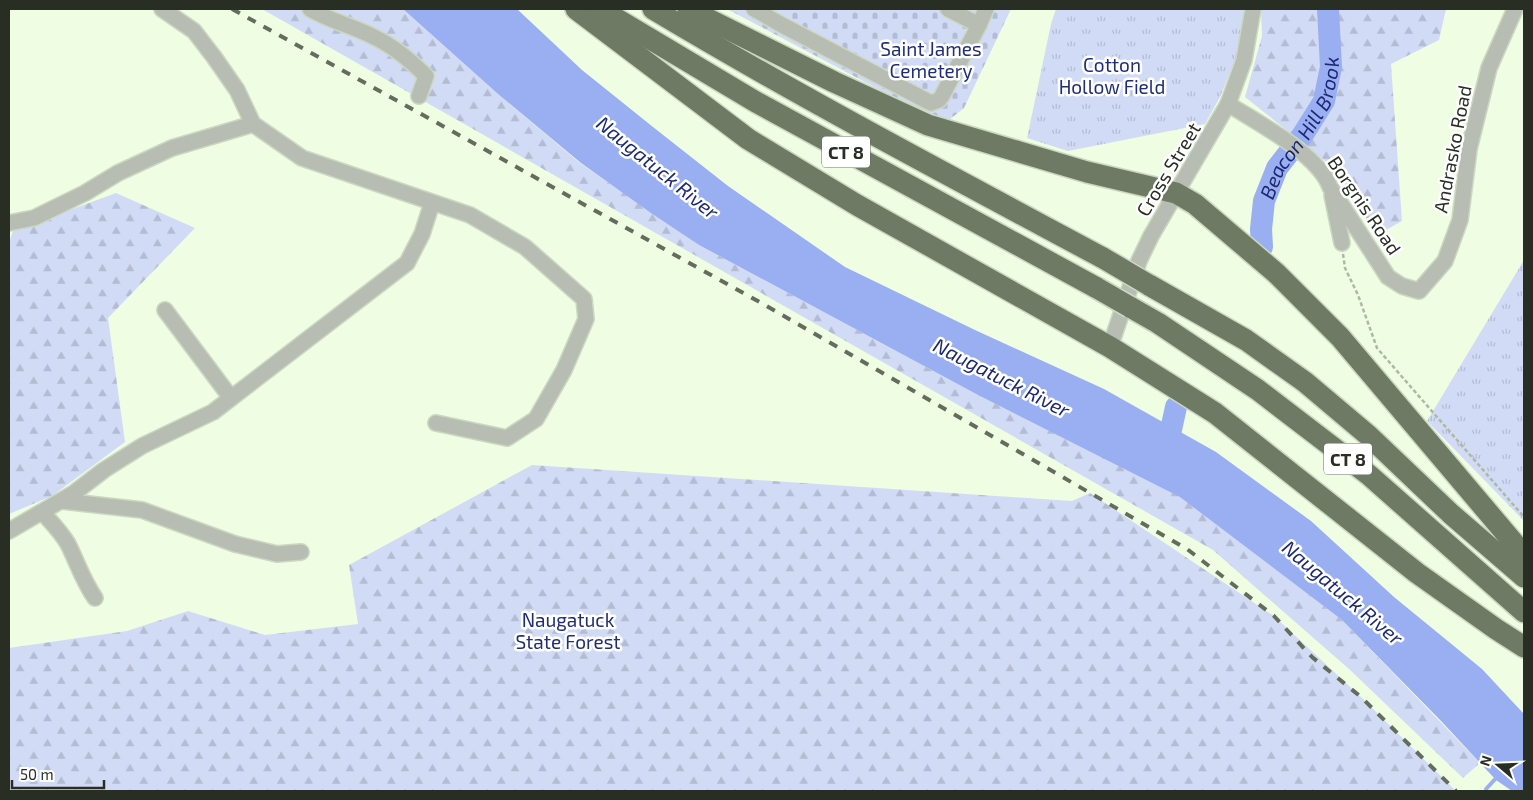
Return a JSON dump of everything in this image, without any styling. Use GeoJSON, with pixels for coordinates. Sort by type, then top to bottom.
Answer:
{"type":"FeatureCollection","features":[{"type":"Feature","properties":{"kind":"highway"},"geometry":{"type":"LineString","coordinates":[[576,9],[748,139],[857,205],[1110,348],[1215,413],[1417,573],[1496,630],[1524,647]]}},
{"type":"Feature","properties":{"kind":"highway","name":"CT 8"},"geometry":{"type":"LineString","coordinates":[[600,9],[756,102],[1158,323],[1258,390],[1369,475],[1524,612]]}},
{"type":"Feature","properties":{"kind":"highway","name":"CT 8"},"geometry":{"type":"LineString","coordinates":[[653,9],[900,149],[1103,258],[1246,340],[1305,382],[1369,436],[1451,514],[1524,577]]}},
{"type":"Feature","properties":{"kind":"highway"},"geometry":{"type":"LineString","coordinates":[[688,9],[834,82],[928,125],[1087,172],[1176,193],[1195,204],[1246,246],[1340,337],[1524,555]]}},
{"type":"Feature","properties":{"kind":"street"},"geometry":{"type":"LineString","coordinates":[[162,9],[194,31],[237,90],[254,124],[302,158],[470,216],[525,247],[584,299],[586,319],[564,370],[536,419],[506,438],[436,422]]}},
{"type":"Feature","properties":{"kind":"street"},"geometry":{"type":"LineString","coordinates":[[310,9],[324,17],[374,37],[413,63],[426,76],[419,96]]}},
{"type":"Feature","properties":{"kind":"street"},"geometry":{"type":"LineString","coordinates":[[754,9],[790,30],[931,103],[939,100],[942,96],[986,9]]}},
{"type":"Feature","properties":{"kind":"street"},"geometry":{"type":"LineString","coordinates":[[948,9],[979,25]]}},
{"type":"Feature","properties":{"kind":"street","name":"Cross Street"},"geometry":{"type":"LineString","coordinates":[[1110,348],[1139,261],[1151,236],[1228,104],[1244,60],[1253,9]]}},
{"type":"Feature","properties":{"kind":"street","name":"Andrasko Road"},"geometry":{"type":"LineString","coordinates":[[1419,291],[1445,261],[1460,220],[1469,149],[1489,68],[1515,9]]}},
{"type":"Feature","properties":{"kind":"street","name":"Borgnis Road"},"geometry":{"type":"LineString","coordinates":[[1228,104],[1283,139],[1316,165],[1327,177],[1330,187],[1388,276],[1402,286],[1419,291]]}},
{"type":"Feature","properties":{"kind":"street"},"geometry":{"type":"LineString","coordinates":[[9,223],[34,218],[85,193],[118,173],[172,148],[254,124]]}},
{"type":"Feature","properties":{"kind":"street"},"geometry":{"type":"LineString","coordinates":[[1330,187],[1342,243]]}},
{"type":"Feature","properties":{"kind":"street"},"geometry":{"type":"LineString","coordinates":[[9,531],[43,513],[142,446],[213,412],[407,263],[422,234],[432,203]]}},
{"type":"Feature","properties":{"kind":"street"},"geometry":{"type":"LineString","coordinates":[[165,310],[231,398]]}},
{"type":"Feature","properties":{"kind":"street"},"geometry":{"type":"LineString","coordinates":[[68,497],[142,510],[235,544],[277,554],[301,552]]}},
{"type":"Feature","properties":{"kind":"street"},"geometry":{"type":"LineString","coordinates":[[43,513],[58,529],[86,585],[95,598]]}},
{"type":"Feature","properties":{"kind":"path"},"geometry":{"type":"LineString","coordinates":[[1342,243],[1345,268],[1358,294],[1377,348],[1524,517]]}},
{"type":"Feature","properties":{"kind":"green space"},"geometry":{"type":"Polygon","coordinates":[[[262,9],[403,9],[498,94],[580,163],[699,245],[978,395],[1180,496],[1342,620],[1480,763],[1463,778],[1349,669],[1213,550],[262,9]]]}},
{"type":"Feature","properties":{"kind":"green space","name":"Saint James Cemetery"},"geometry":{"type":"Polygon","coordinates":[[[727,9],[1011,9],[964,108],[949,120],[914,108],[727,9]]]}},
{"type":"Feature","properties":{"kind":"green space","name":"Cotton Hollow Field"},"geometry":{"type":"Polygon","coordinates":[[[1056,9],[1248,9],[1239,50],[1220,97],[1205,124],[1068,151],[1027,138],[1051,24],[1056,9]]]}},
{"type":"Feature","properties":{"kind":"green space"},"geometry":{"type":"Polygon","coordinates":[[[1261,9],[1446,9],[1439,40],[1391,64],[1402,221],[1377,235],[1334,168],[1245,97],[1262,36],[1261,9]]]}},
{"type":"Feature","properties":{"kind":"green space"},"geometry":{"type":"Polygon","coordinates":[[[116,193],[195,228],[108,318],[125,442],[52,496],[9,514],[9,242],[13,231],[116,193]]]}},
{"type":"Feature","properties":{"kind":"green space"},"geometry":{"type":"Polygon","coordinates":[[[1524,260],[1524,521],[1427,421],[1524,260]]]}},
{"type":"Feature","properties":{"kind":"green space","name":"Naugatuck State Forest"},"geometry":{"type":"Polygon","coordinates":[[[532,465],[1072,501],[1090,493],[1274,616],[1361,697],[1456,791],[9,791],[9,648],[127,631],[188,611],[265,635],[358,624],[349,565],[532,465]]]}},
{"type":"Feature","properties":{"kind":"water","name":"Naugatuck River"},"geometry":{"type":"Polygon","coordinates":[[[403,9],[517,9],[582,70],[728,186],[845,267],[975,330],[1104,389],[1216,452],[1311,521],[1394,597],[1482,669],[1524,714],[1524,791],[1512,791],[1496,780],[1342,620],[1180,497],[978,395],[699,245],[581,163],[498,94],[403,9]]]}},
{"type":"Feature","properties":{"kind":"waterway","name":"Beacon Hill Brook"},"geometry":{"type":"LineString","coordinates":[[1262,247],[1261,229],[1264,201],[1277,168],[1302,136],[1324,101],[1331,67],[1328,9]]}},
{"type":"Feature","properties":{"kind":"waterway","name":"Beacon Hill Brook"},"geometry":{"type":"LineString","coordinates":[[1165,457],[1176,407]]}},
{"type":"Feature","properties":{"kind":"waterway"},"geometry":{"type":"LineString","coordinates":[[1486,789],[1498,776]]}},
{"type":"Feature","properties":{"kind":"railway"},"geometry":{"type":"LineString","coordinates":[[232,9],[765,305],[1187,549],[1274,616],[1312,657],[1361,697],[1456,791]]}}]}
